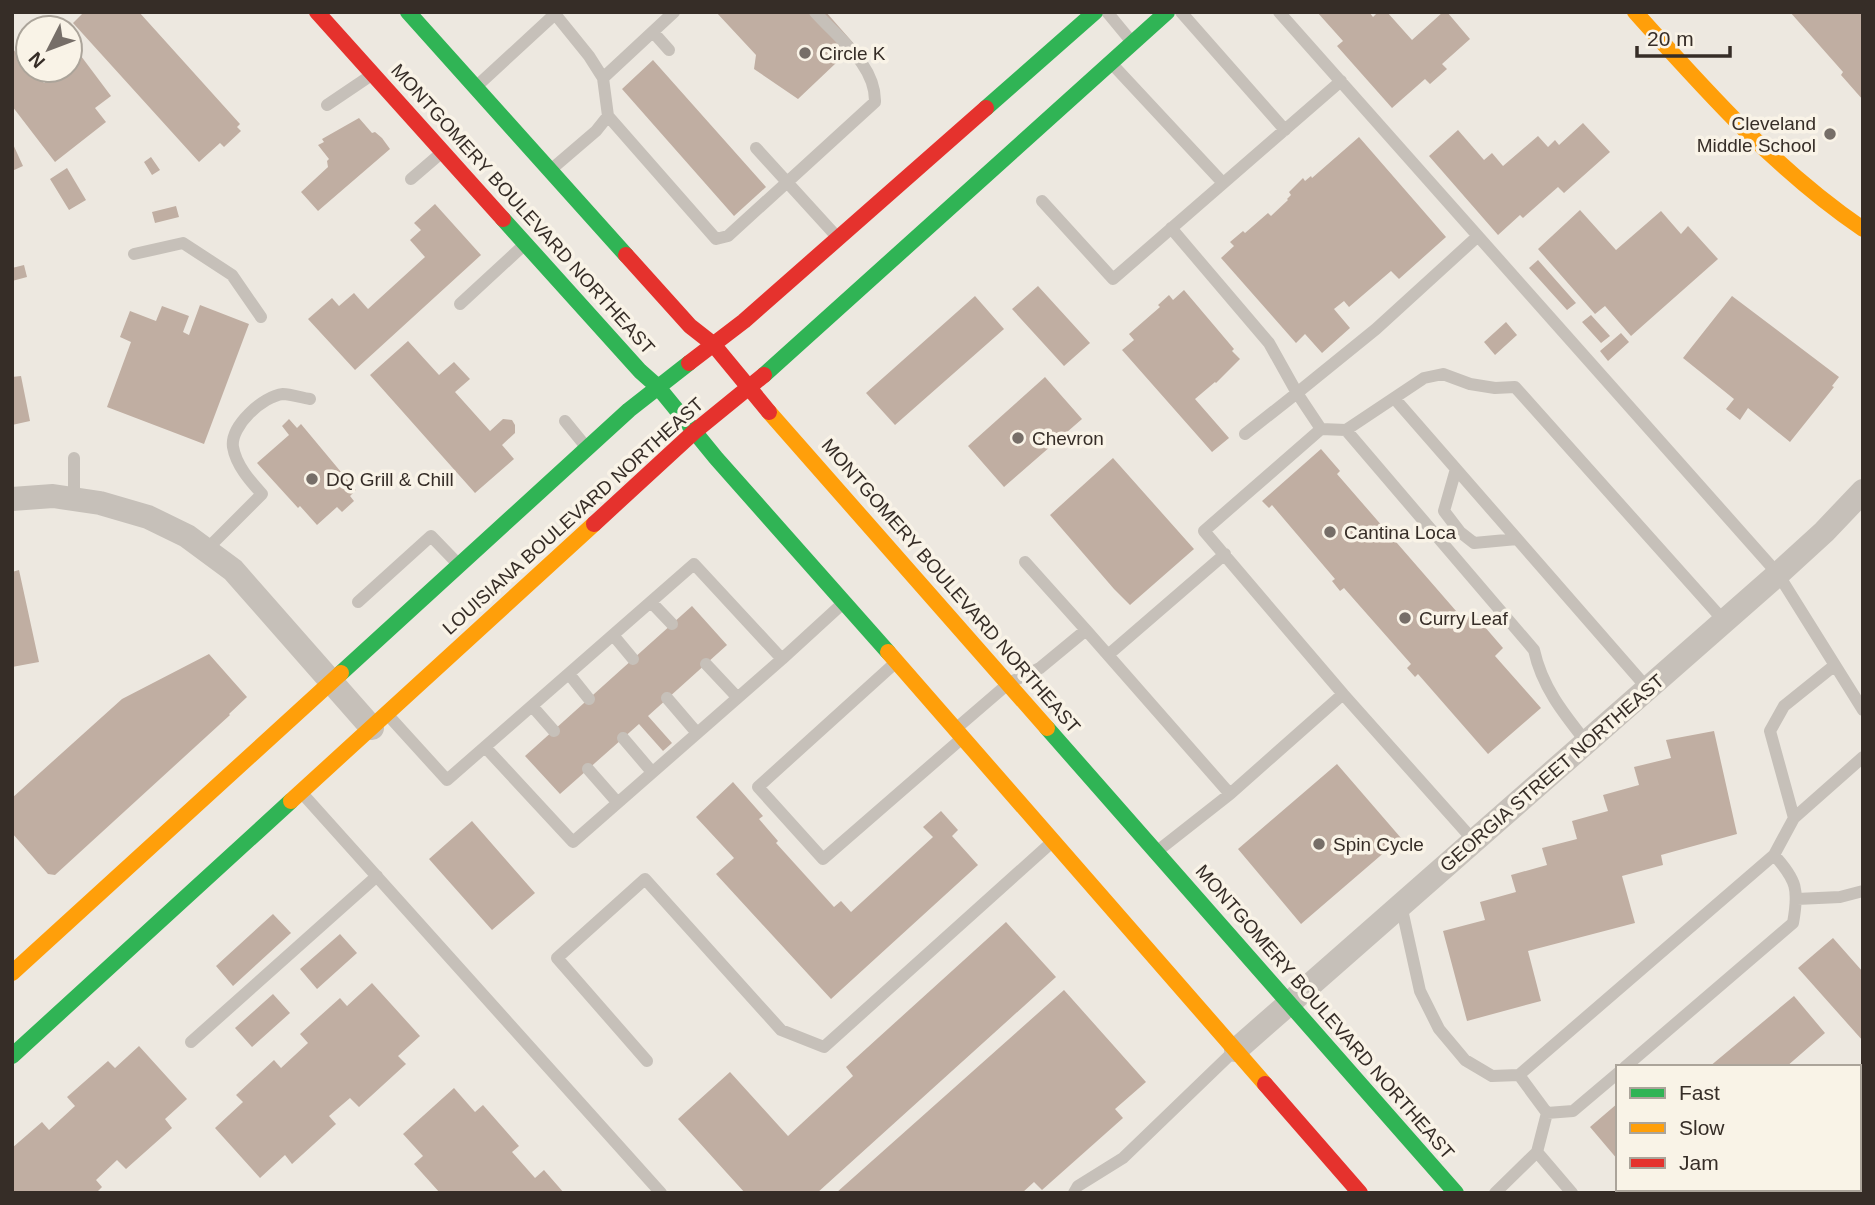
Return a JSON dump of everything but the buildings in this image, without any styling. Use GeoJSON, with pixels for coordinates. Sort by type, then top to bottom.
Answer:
{"type":"FeatureCollection","features":[{"type":"Feature","properties":{"kind":"main road","name":"MONTGOMERY BOULEVARD NORTHEAST"},"geometry":{"type":"LineString","coordinates":[[317,12],[640,371],[658,387],[694,432],[1360,1193]]}},
{"type":"Feature","properties":{"kind":"main road","name":"MONTGOMERY BOULEVARD NORTHEAST"},"geometry":{"type":"LineString","coordinates":[[408,12],[690,326],[713,344],[748,388],[1456,1193]]}},
{"type":"Feature","properties":{"kind":"main road","name":"LOUISIANA BOULEVARD NORTHEAST"},"geometry":{"type":"LineString","coordinates":[[12,973],[629,410],[744,321],[1095,12]]}},
{"type":"Feature","properties":{"kind":"main road"},"geometry":{"type":"LineString","coordinates":[[1635,12],[1735,124],[1842,216],[1863,229]]}},
{"type":"Feature","properties":{"kind":"main road","name":"LOUISIANA BOULEVARD NORTHEAST"},"geometry":{"type":"LineString","coordinates":[[12,1056],[694,432],[748,388],[1160,14]]}},
{"type":"Feature","properties":{"kind":"street","name":"GEORGIA STREET NORTHEAST"},"geometry":{"type":"LineString","coordinates":[[1236,1049],[1778,574],[1863,491]]}},
{"type":"Feature","properties":{"kind":"street"},"geometry":{"type":"LineString","coordinates":[[12,499],[52,496],[100,503],[148,517],[187,536],[233,570],[332,682],[379,721]]}},
{"type":"Feature","properties":{"kind":"lane"},"geometry":{"type":"LineString","coordinates":[[603,78],[674,12]]}},
{"type":"Feature","properties":{"kind":"lane"},"geometry":{"type":"LineString","coordinates":[[475,87],[554,13],[603,78],[608,116],[716,239],[728,236],[875,102],[875,90],[869,71],[815,12]]}},
{"type":"Feature","properties":{"kind":"lane"},"geometry":{"type":"LineString","coordinates":[[1107,12],[1132,42]]}},
{"type":"Feature","properties":{"kind":"lane"},"geometry":{"type":"LineString","coordinates":[[1181,12],[1284,130]]}},
{"type":"Feature","properties":{"kind":"lane"},"geometry":{"type":"LineString","coordinates":[[1279,12],[1778,574],[1863,710]]}},
{"type":"Feature","properties":{"kind":"lane"},"geometry":{"type":"LineString","coordinates":[[653,32],[669,50]]}},
{"type":"Feature","properties":{"kind":"lane"},"geometry":{"type":"LineString","coordinates":[[1110,62],[1223,183]]}},
{"type":"Feature","properties":{"kind":"lane"},"geometry":{"type":"LineString","coordinates":[[327,105],[373,74]]}},
{"type":"Feature","properties":{"kind":"lane"},"geometry":{"type":"LineString","coordinates":[[1042,201],[1113,279],[1341,81]]}},
{"type":"Feature","properties":{"kind":"lane"},"geometry":{"type":"LineString","coordinates":[[550,170],[596,131],[608,116]]}},
{"type":"Feature","properties":{"kind":"lane"},"geometry":{"type":"LineString","coordinates":[[756,148],[838,238]]}},
{"type":"Feature","properties":{"kind":"lane"},"geometry":{"type":"LineString","coordinates":[[411,179],[443,152]]}},
{"type":"Feature","properties":{"kind":"lane"},"geometry":{"type":"LineString","coordinates":[[1171,228],[1269,343],[1321,429]]}},
{"type":"Feature","properties":{"kind":"lane"},"geometry":{"type":"LineString","coordinates":[[1245,433],[1376,329],[1478,236]]}},
{"type":"Feature","properties":{"kind":"lane"},"geometry":{"type":"LineString","coordinates":[[134,254],[183,243],[232,275],[261,317]]}},
{"type":"Feature","properties":{"kind":"lane"},"geometry":{"type":"LineString","coordinates":[[460,304],[525,243]]}},
{"type":"Feature","properties":{"kind":"lane"},"geometry":{"type":"LineString","coordinates":[[1474,841],[1343,694],[1204,531],[1321,429],[1346,430],[1424,378],[1443,374],[1470,384],[1495,388],[1515,387],[1725,621]]}},
{"type":"Feature","properties":{"kind":"lane"},"geometry":{"type":"LineString","coordinates":[[206,550],[262,494],[246,477],[233,447],[237,427],[262,402],[282,394],[310,399]]}},
{"type":"Feature","properties":{"kind":"lane"},"geometry":{"type":"LineString","coordinates":[[1395,399],[1648,689]]}},
{"type":"Feature","properties":{"kind":"lane"},"geometry":{"type":"LineString","coordinates":[[565,421],[587,449]]}},
{"type":"Feature","properties":{"kind":"lane"},"geometry":{"type":"LineString","coordinates":[[1346,430],[1534,650],[1553,699],[1587,743]]}},
{"type":"Feature","properties":{"kind":"lane"},"geometry":{"type":"LineString","coordinates":[[74,458],[74,499]]}},
{"type":"Feature","properties":{"kind":"lane"},"geometry":{"type":"LineString","coordinates":[[1456,469],[1444,511],[1460,532],[1474,543],[1517,539]]}},
{"type":"Feature","properties":{"kind":"lane"},"geometry":{"type":"LineString","coordinates":[[358,601],[431,536],[459,566]]}},
{"type":"Feature","properties":{"kind":"lane"},"geometry":{"type":"LineString","coordinates":[[1108,655],[1225,554]]}},
{"type":"Feature","properties":{"kind":"lane"},"geometry":{"type":"LineString","coordinates":[[1025,562],[1230,794]]}},
{"type":"Feature","properties":{"kind":"lane"},"geometry":{"type":"LineString","coordinates":[[379,721],[447,780],[694,564],[782,659]]}},
{"type":"Feature","properties":{"kind":"lane"},"geometry":{"type":"LineString","coordinates":[[651,602],[672,624]]}},
{"type":"Feature","properties":{"kind":"lane"},"geometry":{"type":"LineString","coordinates":[[485,747],[573,842],[844,602]]}},
{"type":"Feature","properties":{"kind":"lane"},"geometry":{"type":"LineString","coordinates":[[897,662],[758,787],[823,859],[960,733],[1009,683],[1040,668],[1087,630]]}},
{"type":"Feature","properties":{"kind":"lane"},"geometry":{"type":"LineString","coordinates":[[613,635],[634,659]]}},
{"type":"Feature","properties":{"kind":"lane"},"geometry":{"type":"LineString","coordinates":[[706,664],[737,697]]}},
{"type":"Feature","properties":{"kind":"lane"},"geometry":{"type":"LineString","coordinates":[[1794,818],[1770,731],[1784,706],[1835,665]]}},
{"type":"Feature","properties":{"kind":"lane"},"geometry":{"type":"LineString","coordinates":[[569,674],[589,699]]}},
{"type":"Feature","properties":{"kind":"lane"},"geometry":{"type":"LineString","coordinates":[[1156,852],[1230,794],[1343,694]]}},
{"type":"Feature","properties":{"kind":"lane"},"geometry":{"type":"LineString","coordinates":[[667,698],[697,733]]}},
{"type":"Feature","properties":{"kind":"lane"},"geometry":{"type":"LineString","coordinates":[[532,706],[554,731]]}},
{"type":"Feature","properties":{"kind":"lane"},"geometry":{"type":"LineString","coordinates":[[622,738],[652,772]]}},
{"type":"Feature","properties":{"kind":"lane"},"geometry":{"type":"LineString","coordinates":[[1401,905],[1420,991],[1439,1029],[1465,1060],[1492,1076],[1519,1075],[1773,855],[1794,818],[1863,757]]}},
{"type":"Feature","properties":{"kind":"lane"},"geometry":{"type":"LineString","coordinates":[[588,769],[618,802]]}},
{"type":"Feature","properties":{"kind":"lane"},"geometry":{"type":"LineString","coordinates":[[302,792],[661,1193]]}},
{"type":"Feature","properties":{"kind":"lane"},"geometry":{"type":"LineString","coordinates":[[646,1061],[557,958],[645,879],[781,1030],[824,1047],[1054,841]]}},
{"type":"Feature","properties":{"kind":"lane"},"geometry":{"type":"LineString","coordinates":[[1627,1065],[1793,923],[1797,899],[1790,873],[1773,855]]}},
{"type":"Feature","properties":{"kind":"lane"},"geometry":{"type":"LineString","coordinates":[[191,1042],[377,876]]}},
{"type":"Feature","properties":{"kind":"lane"},"geometry":{"type":"LineString","coordinates":[[1797,899],[1840,897],[1863,891]]}},
{"type":"Feature","properties":{"kind":"lane"},"geometry":{"type":"LineString","coordinates":[[1074,1193],[1078,1186],[1123,1158],[1236,1049]]}},
{"type":"Feature","properties":{"kind":"lane"},"geometry":{"type":"LineString","coordinates":[[1519,1075],[1547,1113]]}},
{"type":"Feature","properties":{"kind":"lane"},"geometry":{"type":"LineString","coordinates":[[1547,1113],[1573,1111],[1616,1075]]}},
{"type":"Feature","properties":{"kind":"lane"},"geometry":{"type":"LineString","coordinates":[[1495,1193],[1537,1152],[1547,1113]]}},
{"type":"Feature","properties":{"kind":"lane"},"geometry":{"type":"LineString","coordinates":[[1537,1152],[1572,1193]]}},
{"type":"Feature","properties":{"kind":"traffic: fast"},"geometry":{"type":"LineString","coordinates":[[408,12],[626,255]]}},
{"type":"Feature","properties":{"kind":"traffic: fast"},"geometry":{"type":"LineString","coordinates":[[986,108],[1095,12]]}},
{"type":"Feature","properties":{"kind":"traffic: fast"},"geometry":{"type":"LineString","coordinates":[[764,375],[1167,12]]}},
{"type":"Feature","properties":{"kind":"traffic: fast"},"geometry":{"type":"LineString","coordinates":[[503,219],[640,371],[658,387],[716,458],[888,652]]}},
{"type":"Feature","properties":{"kind":"traffic: fast"},"geometry":{"type":"LineString","coordinates":[[341,673],[629,410],[689,363]]}},
{"type":"Feature","properties":{"kind":"traffic: fast"},"geometry":{"type":"LineString","coordinates":[[1047,728],[1456,1193]]}},
{"type":"Feature","properties":{"kind":"traffic: fast"},"geometry":{"type":"LineString","coordinates":[[12,1056],[291,801]]}},
{"type":"Feature","properties":{"kind":"traffic: slow"},"geometry":{"type":"LineString","coordinates":[[1635,12],[1715,100],[1771,155],[1831,206],[1863,229]]}},
{"type":"Feature","properties":{"kind":"traffic: slow"},"geometry":{"type":"LineString","coordinates":[[769,412],[1047,728]]}},
{"type":"Feature","properties":{"kind":"traffic: slow"},"geometry":{"type":"LineString","coordinates":[[291,801],[594,524]]}},
{"type":"Feature","properties":{"kind":"traffic: slow"},"geometry":{"type":"LineString","coordinates":[[888,652],[1265,1084]]}},
{"type":"Feature","properties":{"kind":"traffic: slow"},"geometry":{"type":"LineString","coordinates":[[12,973],[341,673]]}},
{"type":"Feature","properties":{"kind":"traffic: jam"},"geometry":{"type":"LineString","coordinates":[[317,12],[503,219]]}},
{"type":"Feature","properties":{"kind":"traffic: jam"},"geometry":{"type":"LineString","coordinates":[[689,363],[744,321],[986,108]]}},
{"type":"Feature","properties":{"kind":"traffic: jam"},"geometry":{"type":"LineString","coordinates":[[626,255],[690,326],[713,344],[769,412]]}},
{"type":"Feature","properties":{"kind":"traffic: jam"},"geometry":{"type":"LineString","coordinates":[[594,524],[694,432],[764,375]]}},
{"type":"Feature","properties":{"kind":"traffic: jam"},"geometry":{"type":"LineString","coordinates":[[1265,1084],[1360,1193]]}},
{"type":"Feature","properties":{"kind":"place","name":"Circle K"},"geometry":{"type":"Point","coordinates":[805,53]}},
{"type":"Feature","properties":{"kind":"place","name":"Cleveland Middle School"},"geometry":{"type":"Point","coordinates":[1830,134]}},
{"type":"Feature","properties":{"kind":"place","name":"Chevron"},"geometry":{"type":"Point","coordinates":[1018,438]}},
{"type":"Feature","properties":{"kind":"place","name":"DQ Grill & Chill"},"geometry":{"type":"Point","coordinates":[312,479]}},
{"type":"Feature","properties":{"kind":"place","name":"Cantina Loca"},"geometry":{"type":"Point","coordinates":[1330,532]}},
{"type":"Feature","properties":{"kind":"place","name":"Curry Leaf"},"geometry":{"type":"Point","coordinates":[1405,618]}},
{"type":"Feature","properties":{"kind":"place","name":"Spin Cycle"},"geometry":{"type":"Point","coordinates":[1319,844]}}]}
